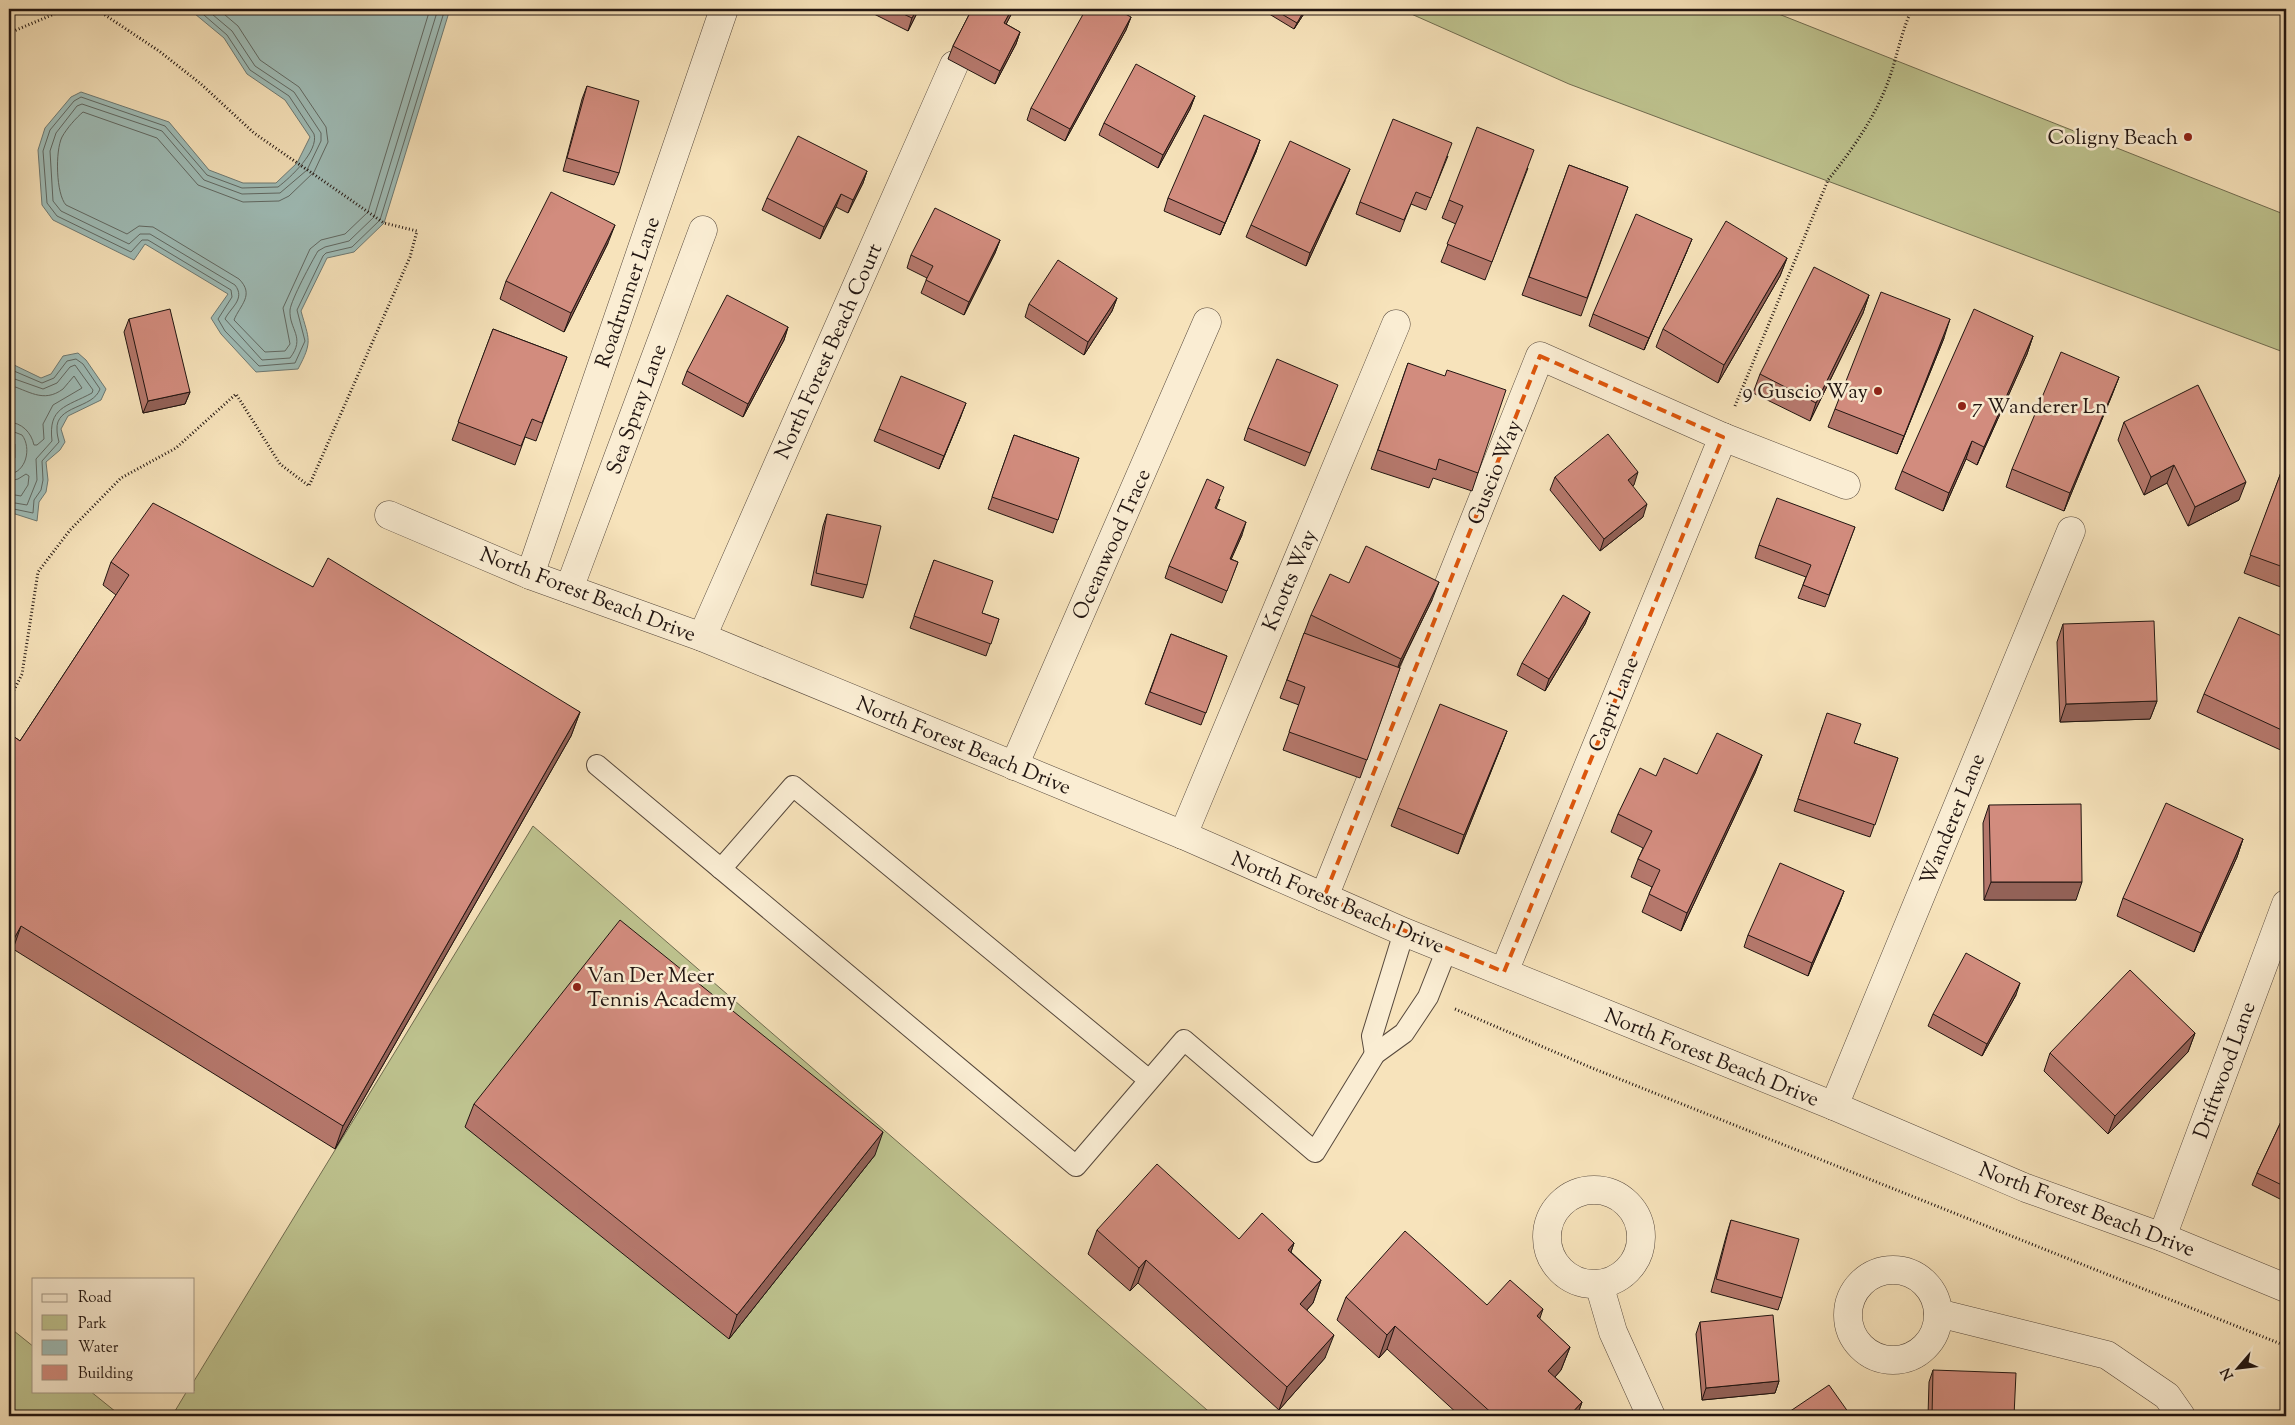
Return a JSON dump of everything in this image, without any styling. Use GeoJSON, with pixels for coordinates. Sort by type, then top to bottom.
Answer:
{"type":"FeatureCollection","features":[{"type":"Feature","properties":{"kind":"street","name":"Roadrunner Lane"},"geometry":{"type":"LineString","coordinates":[[530,575],[724,9]]}},
{"type":"Feature","properties":{"kind":"street","name":"North Forest Beach Court"},"geometry":{"type":"LineString","coordinates":[[702,637],[954,65]]}},
{"type":"Feature","properties":{"kind":"street","name":"Sea Spray Lane"},"geometry":{"type":"LineString","coordinates":[[569,589],[703,230]]}},
{"type":"Feature","properties":{"kind":"street","name":"Oceanwood Trace"},"geometry":{"type":"LineString","coordinates":[[1014,766],[1207,322]]}},
{"type":"Feature","properties":{"kind":"street","name":"Knotts Way"},"geometry":{"type":"LineString","coordinates":[[1183,835],[1396,324]]}},
{"type":"Feature","properties":{"kind":"street","name":"Guscio Way"},"geometry":{"type":"LineString","coordinates":[[1324,897],[1540,356],[1723,436],[1846,485]]}},
{"type":"Feature","properties":{"kind":"street","name":"Capri Lane"},"geometry":{"type":"LineString","coordinates":[[1504,972],[1723,436]]}},
{"type":"Feature","properties":{"kind":"street","name":"North Forest Beach Drive"},"geometry":{"type":"LineString","coordinates":[[389,515],[530,575],[702,637],[1183,835],[1404,932],[1834,1106],[2026,1188],[2162,1237],[2286,1288]]}},
{"type":"Feature","properties":{"kind":"street","name":"Wanderer Lane"},"geometry":{"type":"LineString","coordinates":[[1834,1106],[2071,531]]}},
{"type":"Feature","properties":{"kind":"street","name":"Driftwood Lane"},"geometry":{"type":"LineString","coordinates":[[2162,1237],[2286,904]]}},
{"type":"Feature","properties":{"kind":"street"},"geometry":{"type":"LineString","coordinates":[[1599,1284],[1613,1332],[1651,1416]]}},
{"type":"Feature","properties":{"kind":"street"},"geometry":{"type":"LineString","coordinates":[[1938,1313],[2107,1355],[2167,1396],[2181,1416]]}},
{"type":"Feature","properties":{"kind":"lane"},"geometry":{"type":"LineString","coordinates":[[597,765],[1076,1166],[1184,1040],[1315,1152],[1375,1054],[1404,1033],[1428,997],[1447,949]]}},
{"type":"Feature","properties":{"kind":"lane"},"geometry":{"type":"LineString","coordinates":[[721,869],[792,786],[1149,1080]]}},
{"type":"Feature","properties":{"kind":"lane"},"geometry":{"type":"LineString","coordinates":[[1375,1054],[1372,1036],[1404,932]]}},
{"type":"Feature","properties":{"kind":"path"},"geometry":{"type":"LineString","coordinates":[[9,33],[66,9]]}},
{"type":"Feature","properties":{"kind":"path"},"geometry":{"type":"LineString","coordinates":[[9,700],[22,674],[38,572],[70,530],[121,478],[176,448],[236,394],[260,429],[280,464],[309,486],[410,257],[417,231],[384,223],[254,133],[201,84],[159,51],[96,9]]}},
{"type":"Feature","properties":{"kind":"path"},"geometry":{"type":"LineString","coordinates":[[1723,436],[1828,180],[1852,151],[1871,118],[1888,82],[1904,24],[1912,9]]}},
{"type":"Feature","properties":{"kind":"path"},"geometry":{"type":"LineString","coordinates":[[1428,997],[1592,1068],[2286,1346]]}},
{"type":"Feature","properties":{"kind":"highlighted area"},"geometry":{"type":"Polygon","coordinates":[[[1540,356],[1723,437],[1504,972],[1324,897],[1540,356]]]}},
{"type":"Feature","properties":{"kind":"green space"},"geometry":{"type":"Polygon","coordinates":[[[1400,9],[1766,9],[2286,215],[2286,353],[1569,84],[1400,9]]]}},
{"type":"Feature","properties":{"kind":"green space","name":"Van Der Meer Tennis Academy"},"geometry":{"type":"Polygon","coordinates":[[[533,826],[1214,1416],[172,1416],[186,1392],[195,1392],[195,1379],[533,826]]]}},
{"type":"Feature","properties":{"kind":"green space"},"geometry":{"type":"Polygon","coordinates":[[[9,1327],[32,1345],[32,1392],[91,1392],[121,1416],[9,1416],[9,1327]]]}},
{"type":"Feature","properties":{"kind":"water"},"geometry":{"type":"Polygon","coordinates":[[[189,9],[450,9],[384,223],[354,252],[327,258],[301,311],[308,335],[308,346],[298,369],[256,372],[221,334],[211,318],[228,294],[145,244],[134,260],[53,220],[42,205],[38,150],[45,128],[71,97],[81,92],[169,122],[209,170],[243,183],[276,183],[297,163],[310,137],[285,100],[247,74],[224,38],[189,9]]]}},
{"type":"Feature","properties":{"kind":"water"},"geometry":{"type":"Polygon","coordinates":[[[78,353],[86,360],[106,389],[101,400],[68,416],[61,429],[65,442],[60,450],[46,462],[48,480],[46,492],[39,502],[37,521],[9,512],[9,464],[15,458],[15,444],[9,440],[9,368],[12,364],[41,378],[51,374],[63,356],[78,353]]]}},
{"type":"Feature","properties":{"kind":"building"},"geometry":{"type":"Polygon","coordinates":[[[893,9],[917,9],[912,18],[893,9]]]}},
{"type":"Feature","properties":{"kind":"building"},"geometry":{"type":"Polygon","coordinates":[[[972,9],[1012,9],[1004,23],[1020,32],[1000,71],[953,46],[972,9]]]}},
{"type":"Feature","properties":{"kind":"building"},"geometry":{"type":"Polygon","coordinates":[[[1086,9],[1116,9],[1131,17],[1070,129],[1031,108],[1086,9]]]}},
{"type":"Feature","properties":{"kind":"building"},"geometry":{"type":"Polygon","coordinates":[[[1273,9],[1305,9],[1297,23],[1273,9]]]}},
{"type":"Feature","properties":{"kind":"building"},"geometry":{"type":"Polygon","coordinates":[[[1136,64],[1195,96],[1163,155],[1104,123],[1136,64]]]}},
{"type":"Feature","properties":{"kind":"building"},"geometry":{"type":"Polygon","coordinates":[[[587,86],[639,101],[619,173],[567,158],[587,86]]]}},
{"type":"Feature","properties":{"kind":"building"},"geometry":{"type":"Polygon","coordinates":[[[1204,115],[1260,140],[1225,223],[1168,198],[1204,115]]]}},
{"type":"Feature","properties":{"kind":"building"},"geometry":{"type":"Polygon","coordinates":[[[1393,119],[1452,143],[1431,198],[1416,192],[1404,220],[1360,202],[1393,119]]]}},
{"type":"Feature","properties":{"kind":"building"},"geometry":{"type":"Polygon","coordinates":[[[1477,127],[1534,150],[1492,262],[1447,244],[1463,206],[1449,200],[1477,127]]]}},
{"type":"Feature","properties":{"kind":"building"},"geometry":{"type":"Polygon","coordinates":[[[798,136],[867,171],[853,200],[841,194],[824,227],[767,198],[798,136]]]}},
{"type":"Feature","properties":{"kind":"building"},"geometry":{"type":"Polygon","coordinates":[[[1290,141],[1350,169],[1310,253],[1251,225],[1290,141]]]}},
{"type":"Feature","properties":{"kind":"building"},"geometry":{"type":"Polygon","coordinates":[[[1569,165],[1628,187],[1587,298],[1529,277],[1569,165]]]}},
{"type":"Feature","properties":{"kind":"building"},"geometry":{"type":"Polygon","coordinates":[[[551,192],[615,225],[571,313],[506,281],[551,192]]]}},
{"type":"Feature","properties":{"kind":"building"},"geometry":{"type":"Polygon","coordinates":[[[935,208],[1000,240],[969,302],[926,280],[933,266],[911,255],[935,208]]]}},
{"type":"Feature","properties":{"kind":"building"},"geometry":{"type":"Polygon","coordinates":[[[1636,214],[1692,239],[1649,338],[1593,314],[1636,214]]]}},
{"type":"Feature","properties":{"kind":"building"},"geometry":{"type":"Polygon","coordinates":[[[1726,221],[1787,258],[1724,365],[1663,329],[1726,221]]]}},
{"type":"Feature","properties":{"kind":"building"},"geometry":{"type":"Polygon","coordinates":[[[1058,260],[1117,298],[1088,342],[1029,304],[1058,260]]]}},
{"type":"Feature","properties":{"kind":"building"},"geometry":{"type":"Polygon","coordinates":[[[1814,267],[1869,295],[1816,403],[1760,374],[1814,267]]]}},
{"type":"Feature","properties":{"kind":"building"},"geometry":{"type":"Polygon","coordinates":[[[1881,292],[1950,319],[1904,436],[1835,409],[1881,292]]]}},
{"type":"Feature","properties":{"kind":"building"},"geometry":{"type":"Polygon","coordinates":[[[727,295],[788,327],[748,404],[687,371],[727,295]]]}},
{"type":"Feature","properties":{"kind":"building"},"geometry":{"type":"Polygon","coordinates":[[[170,309],[190,392],[148,401],[129,319],[170,309]]]}},
{"type":"Feature","properties":{"kind":"building"},"geometry":{"type":"Polygon","coordinates":[[[1974,309],[2033,336],[1984,447],[1972,441],[1949,493],[1902,471],[1974,309]]]}},
{"type":"Feature","properties":{"kind":"building"},"geometry":{"type":"Polygon","coordinates":[[[493,329],[567,357],[542,423],[532,419],[521,446],[458,422],[493,329]]]}},
{"type":"Feature","properties":{"kind":"building"},"geometry":{"type":"Polygon","coordinates":[[[2061,352],[2119,377],[2070,493],[2012,469],[2061,352]]]}},
{"type":"Feature","properties":{"kind":"building"},"geometry":{"type":"Polygon","coordinates":[[[1277,359],[1338,385],[1310,453],[1248,428],[1277,359]]]}},
{"type":"Feature","properties":{"kind":"building"},"geometry":{"type":"Polygon","coordinates":[[[1408,363],[1445,376],[1447,370],[1506,390],[1478,473],[1439,459],[1436,470],[1378,450],[1408,363]]]}},
{"type":"Feature","properties":{"kind":"building"},"geometry":{"type":"Polygon","coordinates":[[[901,376],[966,403],[944,456],[879,429],[901,376]]]}},
{"type":"Feature","properties":{"kind":"building"},"geometry":{"type":"Polygon","coordinates":[[[2198,385],[2246,482],[2195,507],[2174,465],[2151,477],[2124,422],[2198,385]]]}},
{"type":"Feature","properties":{"kind":"building"},"geometry":{"type":"Polygon","coordinates":[[[1608,434],[1638,472],[1628,480],[1647,504],[1604,539],[1555,477],[1608,434]]]}},
{"type":"Feature","properties":{"kind":"building"},"geometry":{"type":"Polygon","coordinates":[[[1014,435],[1079,458],[1058,520],[992,497],[1014,435]]]}},
{"type":"Feature","properties":{"kind":"building"},"geometry":{"type":"Polygon","coordinates":[[[2286,459],[2286,568],[2250,555],[2286,459]]]}},
{"type":"Feature","properties":{"kind":"building"},"geometry":{"type":"Polygon","coordinates":[[[1207,479],[1224,487],[1215,508],[1246,522],[1230,559],[1238,562],[1227,591],[1169,566],[1207,479]]]}},
{"type":"Feature","properties":{"kind":"building"},"geometry":{"type":"Polygon","coordinates":[[[1777,498],[1855,527],[1829,595],[1803,585],[1811,565],[1759,545],[1777,498]]]}},
{"type":"Feature","properties":{"kind":"building"},"geometry":{"type":"Polygon","coordinates":[[[153,503],[313,587],[328,558],[580,712],[343,1126],[21,926],[9,945],[9,733],[20,741],[129,575],[111,562],[153,503]]]}},
{"type":"Feature","properties":{"kind":"building"},"geometry":{"type":"Polygon","coordinates":[[[827,514],[881,526],[867,585],[816,573],[827,514]]]}},
{"type":"Feature","properties":{"kind":"building"},"geometry":{"type":"Polygon","coordinates":[[[1366,546],[1439,582],[1401,659],[1311,615],[1330,574],[1349,583],[1366,546]]]}},
{"type":"Feature","properties":{"kind":"building"},"geometry":{"type":"Polygon","coordinates":[[[934,560],[993,581],[982,613],[999,619],[991,644],[914,616],[934,560]]]}},
{"type":"Feature","properties":{"kind":"building"},"geometry":{"type":"Polygon","coordinates":[[[1563,595],[1590,612],[1549,679],[1522,663],[1563,595]]]}},
{"type":"Feature","properties":{"kind":"building"},"geometry":{"type":"Polygon","coordinates":[[[2239,617],[2286,638],[2286,732],[2204,694],[2239,617]]]}},
{"type":"Feature","properties":{"kind":"building"},"geometry":{"type":"Polygon","coordinates":[[[2154,621],[2157,701],[2066,704],[2063,624],[2154,621]]]}},
{"type":"Feature","properties":{"kind":"building"},"geometry":{"type":"Polygon","coordinates":[[[1304,633],[1400,668],[1367,760],[1289,732],[1305,687],[1287,680],[1304,633]]]}},
{"type":"Feature","properties":{"kind":"building"},"geometry":{"type":"Polygon","coordinates":[[[1171,634],[1227,656],[1206,713],[1150,692],[1171,634]]]}},
{"type":"Feature","properties":{"kind":"building"},"geometry":{"type":"Polygon","coordinates":[[[1440,704],[1507,731],[1464,835],[1398,808],[1440,704]]]}},
{"type":"Feature","properties":{"kind":"building"},"geometry":{"type":"Polygon","coordinates":[[[1827,713],[1861,724],[1854,743],[1898,758],[1875,825],[1798,799],[1827,713]]]}},
{"type":"Feature","properties":{"kind":"building"},"geometry":{"type":"Polygon","coordinates":[[[1717,733],[1762,755],[1687,913],[1649,894],[1660,870],[1638,859],[1652,831],[1618,814],[1640,768],[1656,776],[1664,758],[1697,774],[1717,733]]]}},
{"type":"Feature","properties":{"kind":"building"},"geometry":{"type":"Polygon","coordinates":[[[2166,803],[2243,839],[2201,933],[2123,898],[2166,803]]]}},
{"type":"Feature","properties":{"kind":"building"},"geometry":{"type":"Polygon","coordinates":[[[2081,804],[2082,882],[1991,882],[1989,805],[2081,804]]]}},
{"type":"Feature","properties":{"kind":"building"},"geometry":{"type":"Polygon","coordinates":[[[1780,863],[1844,891],[1812,963],[1748,935],[1780,863]]]}},
{"type":"Feature","properties":{"kind":"building"},"geometry":{"type":"Polygon","coordinates":[[[620,920],[883,1132],[737,1315],[474,1104],[620,920]]]}},
{"type":"Feature","properties":{"kind":"building"},"geometry":{"type":"Polygon","coordinates":[[[1966,953],[2020,983],[1987,1044],[1933,1014],[1966,953]]]}},
{"type":"Feature","properties":{"kind":"building"},"geometry":{"type":"Polygon","coordinates":[[[2130,970],[2195,1033],[2115,1116],[2050,1053],[2130,970]]]}},
{"type":"Feature","properties":{"kind":"building"},"geometry":{"type":"Polygon","coordinates":[[[2286,1111],[2286,1187],[2257,1173],[2286,1111]]]}},
{"type":"Feature","properties":{"kind":"building"},"geometry":{"type":"Polygon","coordinates":[[[1157,1164],[1239,1239],[1262,1213],[1294,1243],[1288,1250],[1321,1280],[1300,1304],[1334,1335],[1287,1387],[1146,1260],[1139,1268],[1097,1230],[1157,1164]]]}},
{"type":"Feature","properties":{"kind":"building"},"geometry":{"type":"Polygon","coordinates":[[[1731,1220],[1799,1239],[1782,1298],[1716,1279],[1731,1220]]]}},
{"type":"Feature","properties":{"kind":"building"},"geometry":{"type":"Polygon","coordinates":[[[1405,1231],[1487,1305],[1510,1280],[1543,1309],[1537,1316],[1570,1347],[1548,1371],[1582,1402],[1569,1416],[1495,1416],[1395,1326],[1387,1335],[1346,1297],[1405,1231]]]}},
{"type":"Feature","properties":{"kind":"building"},"geometry":{"type":"Polygon","coordinates":[[[1773,1315],[1779,1381],[1706,1388],[1700,1322],[1773,1315]]]}},
{"type":"Feature","properties":{"kind":"building"},"geometry":{"type":"Polygon","coordinates":[[[1933,1370],[2016,1373],[2014,1416],[1932,1416],[1933,1370]]]}},
{"type":"Feature","properties":{"kind":"building"},"geometry":{"type":"Polygon","coordinates":[[[1829,1385],[1851,1416],[1783,1416],[1829,1385]]]}},
{"type":"Feature","properties":{"kind":"place","name":"Coligny Beach"},"geometry":{"type":"Point","coordinates":[2188,137]}},
{"type":"Feature","properties":{"kind":"place","name":"9 Guscio Way"},"geometry":{"type":"Point","coordinates":[1878,391]}},
{"type":"Feature","properties":{"kind":"place","name":"7 Wanderer Ln"},"geometry":{"type":"Point","coordinates":[1962,406]}},
{"type":"Feature","properties":{"kind":"place","name":"Van Der Meer Tennis Academy"},"geometry":{"type":"Point","coordinates":[577,987]}}]}
